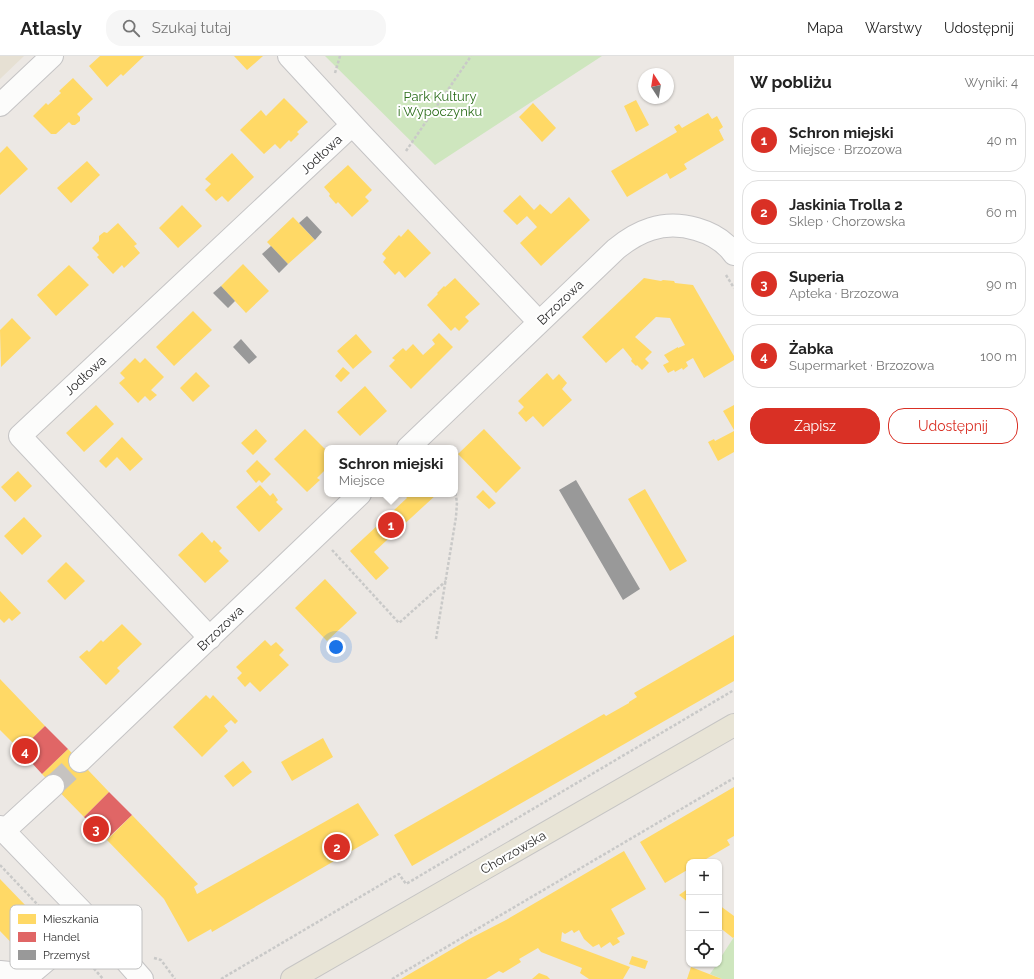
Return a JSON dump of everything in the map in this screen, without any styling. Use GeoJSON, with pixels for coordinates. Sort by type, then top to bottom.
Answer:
{"type":"FeatureCollection","features":[{"type":"Feature","properties":{"kind":"main road","name":"Chorzowska"},"geometry":{"type":"LineString","coordinates":[[292,979],[734,725]]}},
{"type":"Feature","properties":{"kind":"street"},"geometry":{"type":"LineString","coordinates":[[0,105],[52,56]]}},
{"type":"Feature","properties":{"kind":"street","name":"Jodłowa"},"geometry":{"type":"LineString","coordinates":[[289,56],[352,125],[539,322]]}},
{"type":"Feature","properties":{"kind":"street","name":"Jodłowa"},"geometry":{"type":"LineString","coordinates":[[210,638],[20,436],[352,125]]}},
{"type":"Feature","properties":{"kind":"street","name":"Brzozowa"},"geometry":{"type":"LineString","coordinates":[[411,445],[616,248],[633,236],[652,228],[672,225],[688,227],[707,233],[720,240],[730,248],[734,254]]}},
{"type":"Feature","properties":{"kind":"street","name":"Brzozowa"},"geometry":{"type":"LineString","coordinates":[[80,761],[357,497]]}},
{"type":"Feature","properties":{"kind":"street"},"geometry":{"type":"LineString","coordinates":[[53,786],[2,829],[76,905]]}},
{"type":"Feature","properties":{"kind":"street"},"geometry":{"type":"LineString","coordinates":[[0,972],[29,976],[37,969]]}},
{"type":"Feature","properties":{"kind":"street"},"geometry":{"type":"LineString","coordinates":[[133,969],[142,979]]}},
{"type":"Feature","properties":{"kind":"path"},"geometry":{"type":"LineString","coordinates":[[335,74],[340,56]]}},
{"type":"Feature","properties":{"kind":"path"},"geometry":{"type":"LineString","coordinates":[[391,166],[404,154],[471,56]]}},
{"type":"Feature","properties":{"kind":"path"},"geometry":{"type":"LineString","coordinates":[[726,275],[734,288]]}},
{"type":"Feature","properties":{"kind":"path"},"geometry":{"type":"LineString","coordinates":[[436,639],[456,517],[456,497]]}},
{"type":"Feature","properties":{"kind":"path"},"geometry":{"type":"LineString","coordinates":[[327,546],[399,623],[446,581]]}},
{"type":"Feature","properties":{"kind":"path"},"geometry":{"type":"LineString","coordinates":[[221,979],[399,874],[406,884],[734,690]]}},
{"type":"Feature","properties":{"kind":"path"},"geometry":{"type":"LineString","coordinates":[[392,979],[734,778]]}},
{"type":"Feature","properties":{"kind":"path"},"geometry":{"type":"LineString","coordinates":[[0,865],[37,905]]}},
{"type":"Feature","properties":{"kind":"shaded area"},"geometry":{"type":"Polygon","coordinates":[[[0,56],[24,56],[0,79],[0,56]]]}},
{"type":"Feature","properties":{"kind":"green space","name":"Park Kultury i Wypoczynku"},"geometry":{"type":"Polygon","coordinates":[[[325,56],[602,56],[435,165],[325,56]]]}},
{"type":"Feature","properties":{"kind":"green space"},"geometry":{"type":"Polygon","coordinates":[[[734,937],[734,979],[722,979],[710,974],[715,967],[722,967],[722,955],[734,937]]]}},
{"type":"Feature","properties":{"kind":"building: Mieszkania"},"geometry":{"type":"Polygon","coordinates":[[[100,56],[144,56],[123,76],[121,74],[107,87],[89,66],[100,56]]]}},
{"type":"Feature","properties":{"kind":"building: Mieszkania"},"geometry":{"type":"Polygon","coordinates":[[[234,56],[263,56],[247,70],[234,56]]]}},
{"type":"Feature","properties":{"kind":"building: Mieszkania"},"geometry":{"type":"Polygon","coordinates":[[[73,78],[93,99],[77,114],[80,117],[80,121],[75,125],[72,125],[69,122],[56,134],[51,134],[33,116],[46,103],[48,105],[61,93],[59,91],[73,78]]]}},
{"type":"Feature","properties":{"kind":"building: Mieszkania"},"geometry":{"type":"Polygon","coordinates":[[[284,98],[308,122],[297,132],[299,134],[291,142],[289,140],[280,149],[275,144],[264,154],[240,130],[261,110],[266,116],[284,98]]]}},
{"type":"Feature","properties":{"kind":"building: Mieszkania"},"geometry":{"type":"Polygon","coordinates":[[[636,100],[649,125],[636,132],[624,106],[636,100]]]}},
{"type":"Feature","properties":{"kind":"building: Mieszkania"},"geometry":{"type":"Polygon","coordinates":[[[533,103],[556,128],[542,142],[519,117],[533,103]]]}},
{"type":"Feature","properties":{"kind":"building: Mieszkania"},"geometry":{"type":"Polygon","coordinates":[[[708,113],[712,119],[717,116],[723,127],[719,130],[724,140],[684,164],[687,169],[670,179],[667,173],[627,197],[611,171],[677,132],[674,127],[679,124],[682,128],[708,113]]]}},
{"type":"Feature","properties":{"kind":"building: Mieszkania"},"geometry":{"type":"Polygon","coordinates":[[[7,146],[28,169],[0,195],[0,153],[7,146]]]}},
{"type":"Feature","properties":{"kind":"building: Mieszkania"},"geometry":{"type":"Polygon","coordinates":[[[232,153],[254,177],[228,202],[222,196],[216,201],[205,190],[211,184],[205,179],[232,153]]]}},
{"type":"Feature","properties":{"kind":"building: Mieszkania"},"geometry":{"type":"Polygon","coordinates":[[[87,161],[100,175],[71,203],[57,188],[87,161]]]}},
{"type":"Feature","properties":{"kind":"building: Mieszkania"},"geometry":{"type":"Polygon","coordinates":[[[348,165],[372,190],[365,197],[369,201],[352,217],[338,202],[336,204],[324,187],[348,165]]]}},
{"type":"Feature","properties":{"kind":"building: Mieszkania"},"geometry":{"type":"Polygon","coordinates":[[[520,195],[534,210],[540,204],[551,214],[569,197],[590,220],[541,266],[520,243],[537,227],[527,216],[517,225],[503,211],[520,195]]]}},
{"type":"Feature","properties":{"kind":"building: Mieszkania"},"geometry":{"type":"Polygon","coordinates":[[[182,205],[202,226],[178,248],[159,228],[182,205]]]}},
{"type":"Feature","properties":{"kind":"building: Mieszkania"},"geometry":{"type":"Polygon","coordinates":[[[293,217],[315,240],[288,264],[267,242],[293,217]]]}},
{"type":"Feature","properties":{"kind":"building: Mieszkania"},"geometry":{"type":"Polygon","coordinates":[[[118,223],[137,244],[134,246],[140,253],[124,268],[122,265],[113,274],[97,257],[99,255],[92,248],[99,241],[99,236],[104,232],[107,233],[118,223]]]}},
{"type":"Feature","properties":{"kind":"building: Mieszkania"},"geometry":{"type":"Polygon","coordinates":[[[408,229],[431,253],[405,278],[399,271],[395,275],[383,262],[386,258],[382,254],[399,235],[401,237],[408,229]]]}},
{"type":"Feature","properties":{"kind":"building: Mieszkania"},"geometry":{"type":"Polygon","coordinates":[[[243,264],[269,291],[246,313],[221,286],[243,264]]]}},
{"type":"Feature","properties":{"kind":"building: Mieszkania"},"geometry":{"type":"Polygon","coordinates":[[[69,265],[89,285],[56,316],[37,295],[69,265]]]}},
{"type":"Feature","properties":{"kind":"building: Mieszkania"},"geometry":{"type":"Polygon","coordinates":[[[455,278],[480,304],[465,317],[469,321],[459,331],[455,327],[451,331],[427,305],[444,286],[445,287],[455,278]]]}},
{"type":"Feature","properties":{"kind":"building: Mieszkania"},"geometry":{"type":"Polygon","coordinates":[[[644,278],[661,281],[674,281],[675,283],[693,285],[734,356],[734,360],[704,378],[693,358],[686,362],[688,366],[683,370],[682,368],[675,372],[674,370],[668,373],[663,365],[669,362],[664,355],[678,347],[685,345],[670,318],[656,317],[635,337],[652,352],[645,359],[649,363],[642,370],[631,361],[632,359],[623,348],[606,363],[582,337],[644,278]]]}},
{"type":"Feature","properties":{"kind":"building: Mieszkania"},"geometry":{"type":"Polygon","coordinates":[[[193,311],[212,330],[174,366],[156,347],[193,311]]]}},
{"type":"Feature","properties":{"kind":"building: Mieszkania"},"geometry":{"type":"Polygon","coordinates":[[[12,318],[31,338],[1,367],[0,330],[12,318]]]}},
{"type":"Feature","properties":{"kind":"building: Mieszkania"},"geometry":{"type":"Polygon","coordinates":[[[439,333],[453,347],[411,389],[389,366],[395,360],[392,358],[403,348],[406,351],[413,344],[423,355],[435,344],[432,340],[439,333]]]}},
{"type":"Feature","properties":{"kind":"building: Mieszkania"},"geometry":{"type":"Polygon","coordinates":[[[356,334],[372,352],[353,369],[337,351],[356,334]]]}},
{"type":"Feature","properties":{"kind":"building: Mieszkania"},"geometry":{"type":"Polygon","coordinates":[[[135,358],[140,363],[145,358],[164,377],[151,390],[157,395],[150,401],[145,396],[138,403],[119,383],[125,378],[120,373],[135,358]]]}},
{"type":"Feature","properties":{"kind":"building: Mieszkania"},"geometry":{"type":"Polygon","coordinates":[[[343,367],[350,373],[341,382],[335,376],[343,367]]]}},
{"type":"Feature","properties":{"kind":"building: Mieszkania"},"geometry":{"type":"Polygon","coordinates":[[[196,372],[210,386],[193,402],[180,388],[196,372]]]}},
{"type":"Feature","properties":{"kind":"building: Mieszkania"},"geometry":{"type":"Polygon","coordinates":[[[547,373],[553,380],[559,374],[567,383],[562,389],[572,400],[543,427],[533,416],[526,422],[518,413],[524,407],[518,401],[547,373]]]}},
{"type":"Feature","properties":{"kind":"building: Mieszkania"},"geometry":{"type":"Polygon","coordinates":[[[365,386],[387,411],[360,436],[337,412],[365,386]]]}},
{"type":"Feature","properties":{"kind":"building: Mieszkania"},"geometry":{"type":"Polygon","coordinates":[[[96,405],[114,424],[84,452],[66,433],[96,405]]]}},
{"type":"Feature","properties":{"kind":"building: Mieszkania"},"geometry":{"type":"Polygon","coordinates":[[[734,405],[734,430],[723,411],[734,405]]]}},
{"type":"Feature","properties":{"kind":"building: Mieszkania"},"geometry":{"type":"Polygon","coordinates":[[[256,429],[267,441],[253,455],[241,443],[256,429]]]}},
{"type":"Feature","properties":{"kind":"building: Mieszkania"},"geometry":{"type":"Polygon","coordinates":[[[305,429],[324,448],[324,471],[317,478],[320,480],[307,492],[274,459],[305,429]]]}},
{"type":"Feature","properties":{"kind":"building: Mieszkania"},"geometry":{"type":"Polygon","coordinates":[[[484,429],[521,468],[496,493],[458,454],[484,429]]]}},
{"type":"Feature","properties":{"kind":"building: Mieszkania"},"geometry":{"type":"Polygon","coordinates":[[[734,431],[734,452],[718,461],[708,442],[714,439],[715,441],[734,431]]]}},
{"type":"Feature","properties":{"kind":"building: Mieszkania"},"geometry":{"type":"Polygon","coordinates":[[[122,437],[143,459],[130,471],[117,457],[106,468],[99,461],[122,437]]]}},
{"type":"Feature","properties":{"kind":"building: Mieszkania"},"geometry":{"type":"Polygon","coordinates":[[[257,460],[271,474],[262,483],[259,480],[256,483],[246,471],[257,460]]]}},
{"type":"Feature","properties":{"kind":"building: Mieszkania"},"geometry":{"type":"Polygon","coordinates":[[[18,471],[32,486],[15,502],[1,487],[18,471]]]}},
{"type":"Feature","properties":{"kind":"building: Mieszkania"},"geometry":{"type":"Polygon","coordinates":[[[260,485],[270,496],[273,493],[278,500],[276,502],[283,509],[259,532],[236,507],[260,485]]]}},
{"type":"Feature","properties":{"kind":"building: Mieszkania"},"geometry":{"type":"Polygon","coordinates":[[[645,489],[687,561],[670,571],[628,499],[645,489]]]}},
{"type":"Feature","properties":{"kind":"building: Mieszkania"},"geometry":{"type":"Polygon","coordinates":[[[483,490],[496,503],[489,509],[476,497],[483,490]]]}},
{"type":"Feature","properties":{"kind":"building: Mieszkania"},"geometry":{"type":"Polygon","coordinates":[[[406,497],[434,497],[374,552],[389,568],[376,580],[350,551],[407,498],[406,497]]]}},
{"type":"Feature","properties":{"kind":"building: Mieszkania"},"geometry":{"type":"Polygon","coordinates":[[[24,517],[42,536],[22,555],[4,536],[24,517]]]}},
{"type":"Feature","properties":{"kind":"building: Mieszkania"},"geometry":{"type":"Polygon","coordinates":[[[202,532],[212,543],[214,540],[222,548],[219,551],[229,561],[205,583],[178,555],[202,532]]]}},
{"type":"Feature","properties":{"kind":"building: Mieszkania"},"geometry":{"type":"Polygon","coordinates":[[[66,562],[85,581],[65,600],[47,581],[66,562]]]}},
{"type":"Feature","properties":{"kind":"building: Mieszkania"},"geometry":{"type":"Polygon","coordinates":[[[325,579],[357,613],[327,641],[295,608],[325,579]]]}},
{"type":"Feature","properties":{"kind":"building: Mieszkania"},"geometry":{"type":"Polygon","coordinates":[[[0,591],[21,613],[12,621],[9,618],[4,623],[0,619],[0,591]]]}},
{"type":"Feature","properties":{"kind":"building: Mieszkania"},"geometry":{"type":"Polygon","coordinates":[[[122,624],[142,644],[117,668],[120,671],[106,685],[79,657],[87,650],[89,652],[101,640],[103,642],[122,624]]]}},
{"type":"Feature","properties":{"kind":"building: Mieszkania"},"geometry":{"type":"Polygon","coordinates":[[[734,635],[734,681],[412,866],[394,835],[604,714],[606,716],[629,703],[637,697],[634,693],[734,635]]]}},
{"type":"Feature","properties":{"kind":"building: Mieszkania"},"geometry":{"type":"Polygon","coordinates":[[[265,640],[271,646],[276,642],[284,650],[279,655],[289,665],[260,692],[250,682],[245,687],[237,678],[242,673],[236,667],[265,640]]]}},
{"type":"Feature","properties":{"kind":"building: Mieszkania"},"geometry":{"type":"Polygon","coordinates":[[[0,679],[45,726],[20,750],[0,730],[0,679]]]}},
{"type":"Feature","properties":{"kind":"building: Mieszkania"},"geometry":{"type":"Polygon","coordinates":[[[206,695],[210,699],[213,695],[238,721],[235,724],[231,720],[224,726],[228,731],[202,757],[173,727],[206,695]]]}},
{"type":"Feature","properties":{"kind":"building: Mieszkania"},"geometry":{"type":"Polygon","coordinates":[[[323,738],[333,757],[292,781],[281,762],[323,738]]]}},
{"type":"Feature","properties":{"kind":"building: Mieszkania"},"geometry":{"type":"Polygon","coordinates":[[[68,749],[109,792],[84,817],[42,774],[68,749]]]}},
{"type":"Feature","properties":{"kind":"building: Mieszkania"},"geometry":{"type":"Polygon","coordinates":[[[243,761],[252,772],[233,787],[224,776],[243,761]]]}},
{"type":"Feature","properties":{"kind":"building: Mieszkania"},"geometry":{"type":"Polygon","coordinates":[[[734,787],[734,836],[727,840],[730,845],[706,859],[686,859],[686,871],[665,883],[640,842],[734,787]]]}},
{"type":"Feature","properties":{"kind":"building: Mieszkania"},"geometry":{"type":"Polygon","coordinates":[[[358,803],[379,835],[212,932],[211,929],[188,942],[164,899],[107,840],[132,815],[198,884],[194,887],[197,894],[358,803]]]}},
{"type":"Feature","properties":{"kind":"building: Mieszkania"},"geometry":{"type":"Polygon","coordinates":[[[624,851],[646,889],[611,909],[625,934],[617,938],[620,942],[613,946],[610,942],[601,948],[599,944],[593,947],[584,939],[579,930],[574,933],[572,930],[565,934],[562,932],[561,941],[630,967],[623,979],[589,979],[580,973],[582,968],[541,952],[538,948],[519,959],[521,962],[503,973],[499,971],[486,979],[401,979],[471,938],[506,920],[624,851]]]}},
{"type":"Feature","properties":{"kind":"building: Mieszkania"},"geometry":{"type":"Polygon","coordinates":[[[0,879],[25,905],[10,905],[10,941],[0,931],[0,879]]]}},
{"type":"Feature","properties":{"kind":"building: Mieszkania"},"geometry":{"type":"Polygon","coordinates":[[[686,890],[686,901],[679,895],[686,890]]]}},
{"type":"Feature","properties":{"kind":"building: Mieszkania"},"geometry":{"type":"Polygon","coordinates":[[[722,907],[734,916],[733,938],[722,929],[722,907]]]}},
{"type":"Feature","properties":{"kind":"building: Mieszkania"},"geometry":{"type":"Polygon","coordinates":[[[632,956],[648,961],[645,969],[629,964],[632,956]]]}},
{"type":"Feature","properties":{"kind":"building: Mieszkania"},"geometry":{"type":"Polygon","coordinates":[[[691,967],[722,979],[687,979],[691,967]]]}},
{"type":"Feature","properties":{"kind":"building: Mieszkania"},"geometry":{"type":"Polygon","coordinates":[[[539,973],[547,976],[550,979],[532,979],[539,973]]]}},
{"type":"Feature","properties":{"kind":"building: Handel"},"geometry":{"type":"Polygon","coordinates":[[[45,726],[68,749],[42,774],[20,750],[45,726]]]}},
{"type":"Feature","properties":{"kind":"building: Handel"},"geometry":{"type":"Polygon","coordinates":[[[109,792],[132,815],[106,840],[84,817],[109,792]]]}},
{"type":"Feature","properties":{"kind":"building: Przemysł"},"geometry":{"type":"Polygon","coordinates":[[[307,216],[322,232],[315,240],[299,223],[307,216]]]}},
{"type":"Feature","properties":{"kind":"building: Przemysł"},"geometry":{"type":"Polygon","coordinates":[[[271,246],[288,264],[279,273],[262,254],[271,246]]]}},
{"type":"Feature","properties":{"kind":"building: Przemysł"},"geometry":{"type":"Polygon","coordinates":[[[221,286],[235,301],[228,308],[213,293],[221,286]]]}},
{"type":"Feature","properties":{"kind":"building: Przemysł"},"geometry":{"type":"Polygon","coordinates":[[[241,339],[257,357],[249,364],[233,347],[241,339]]]}},
{"type":"Feature","properties":{"kind":"building: Przemysł"},"geometry":{"type":"Polygon","coordinates":[[[576,480],[640,589],[623,600],[559,490],[576,480]]]}},
{"type":"Feature","properties":{"kind":"tunnel"},"geometry":{"type":"LineString","coordinates":[[53,786],[80,761]]}},
{"type":"Feature","properties":{"kind":"place","name":"Schron miejski"},"geometry":{"type":"Point","coordinates":[391,525]}},
{"type":"Feature","properties":{"kind":"place","name":"Żabka"},"geometry":{"type":"Point","coordinates":[25,751]}},
{"type":"Feature","properties":{"kind":"place","name":"Superia"},"geometry":{"type":"Point","coordinates":[96,829]}},
{"type":"Feature","properties":{"kind":"place","name":"Jaskinia Trolla 2"},"geometry":{"type":"Point","coordinates":[337,847]}}]}
